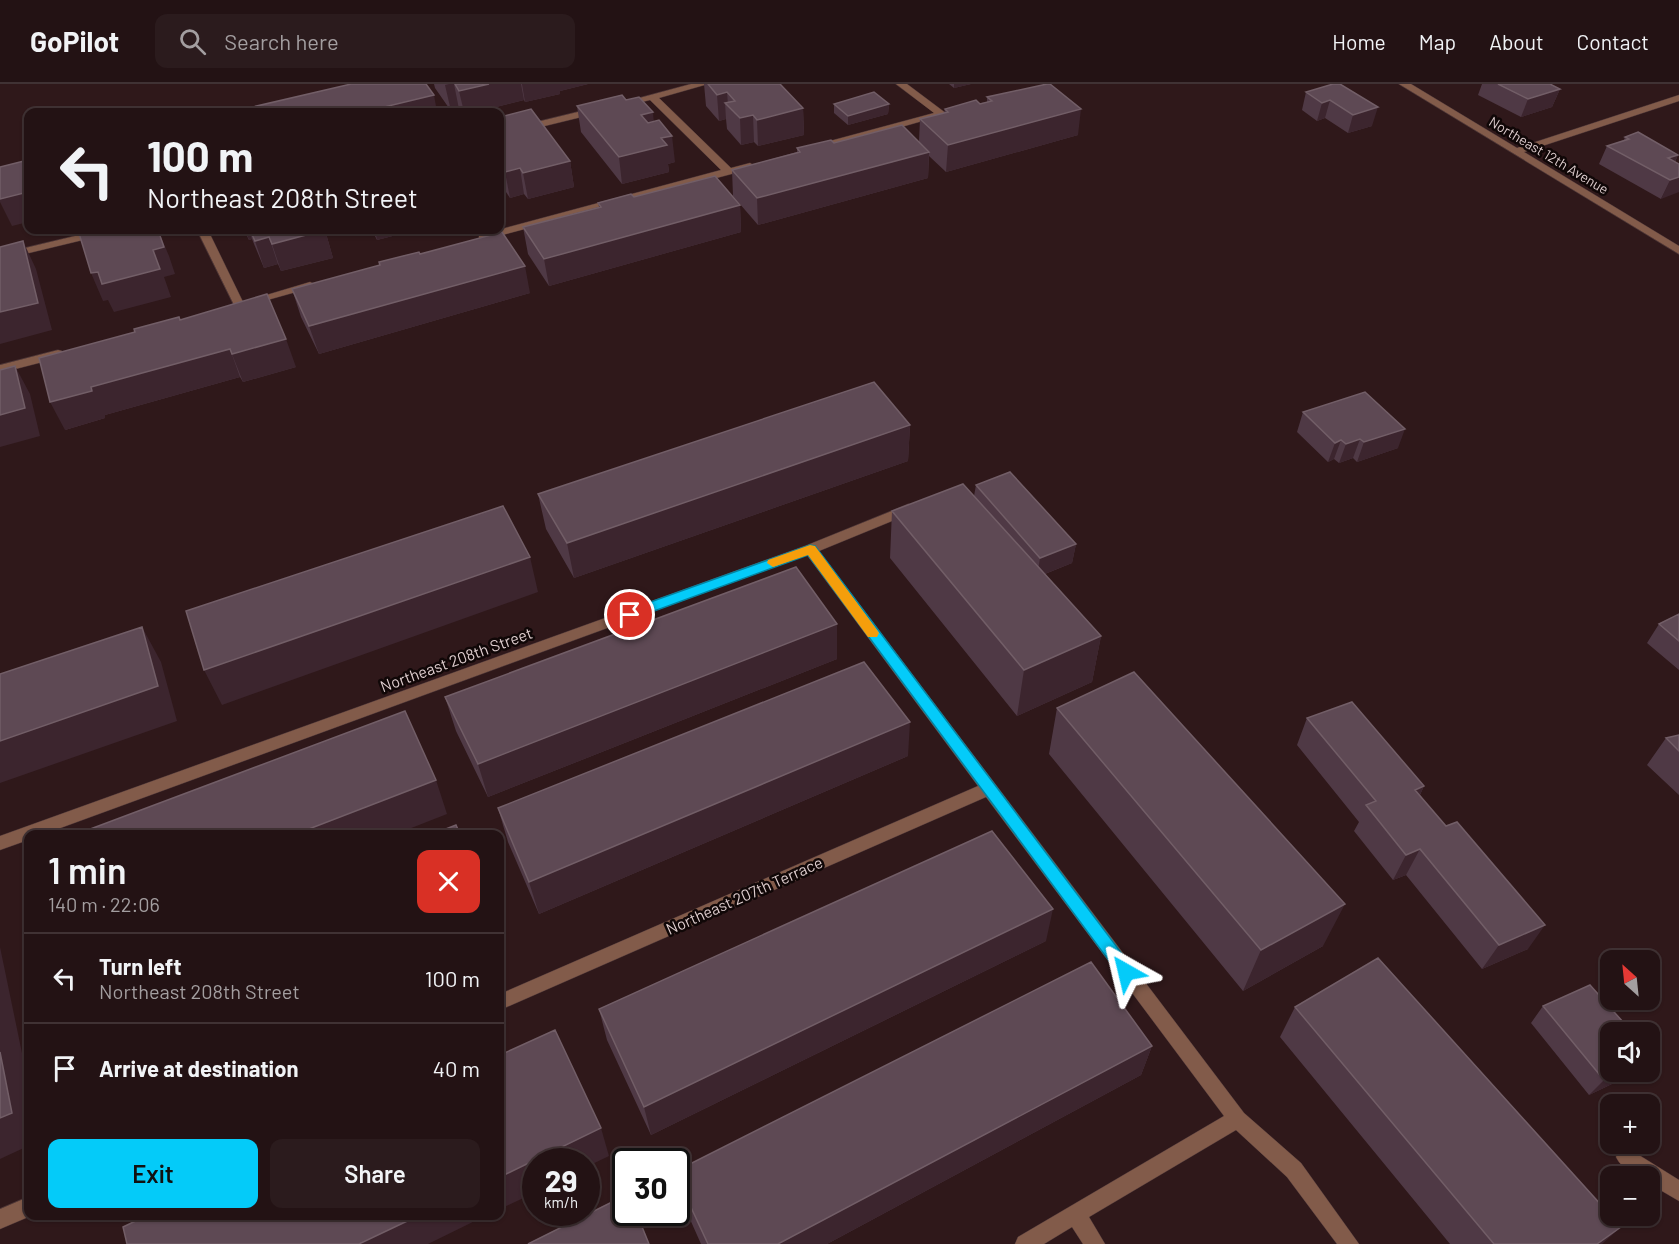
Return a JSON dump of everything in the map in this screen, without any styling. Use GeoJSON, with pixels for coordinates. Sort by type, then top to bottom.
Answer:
{"type":"FeatureCollection","features":[{"type":"Feature","properties":{"kind":"street"},"geometry":{"type":"LineString","coordinates":[[504,133],[703,84]]}},
{"type":"Feature","properties":{"kind":"street"},"geometry":{"type":"LineString","coordinates":[[819,147],[947,112],[901,84]]}},
{"type":"Feature","properties":{"kind":"street","name":"Northeast 12th Avenue"},"geometry":{"type":"LineString","coordinates":[[1404,84],[1679,251]]}},
{"type":"Feature","properties":{"kind":"street"},"geometry":{"type":"LineString","coordinates":[[652,96],[729,172]]}},
{"type":"Feature","properties":{"kind":"street"},"geometry":{"type":"LineString","coordinates":[[1515,152],[1679,98]]}},
{"type":"Feature","properties":{"kind":"street"},"geometry":{"type":"LineString","coordinates":[[504,230],[762,162]]}},
{"type":"Feature","properties":{"kind":"street"},"geometry":{"type":"LineString","coordinates":[[0,257],[95,234]]}},
{"type":"Feature","properties":{"kind":"street"},"geometry":{"type":"LineString","coordinates":[[204,234],[233,307],[318,283]]}},
{"type":"Feature","properties":{"kind":"street"},"geometry":{"type":"LineString","coordinates":[[0,369],[68,351]]}},
{"type":"Feature","properties":{"kind":"street","name":"Northeast 208th Street"},"geometry":{"type":"LineString","coordinates":[[36,830],[810,549],[923,504]]}},
{"type":"Feature","properties":{"kind":"street"},"geometry":{"type":"LineString","coordinates":[[810,549],[1237,1119],[1294,1170],[1349,1244]]}},
{"type":"Feature","properties":{"kind":"street","name":"Northeast 207th Terrace"},"geometry":{"type":"LineString","coordinates":[[504,1000],[988,789]]}},
{"type":"Feature","properties":{"kind":"street","name":"Northeast 208th Street"},"geometry":{"type":"LineString","coordinates":[[0,843],[24,834]]}},
{"type":"Feature","properties":{"kind":"street"},"geometry":{"type":"LineString","coordinates":[[1025,1244],[1237,1119]]}},
{"type":"Feature","properties":{"kind":"street"},"geometry":{"type":"LineString","coordinates":[[1626,1157],[1679,1191]]}},
{"type":"Feature","properties":{"kind":"street"},"geometry":{"type":"LineString","coordinates":[[0,1219],[24,1209]]}},
{"type":"Feature","properties":{"kind":"street"},"geometry":{"type":"LineString","coordinates":[[1076,1215],[1095,1244]]}},
{"type":"Feature","properties":{"kind":"building"},"geometry":{"type":"Polygon","coordinates":[[[351,84],[426,84],[434,95],[380,108],[248,108],[351,84]]]}},
{"type":"Feature","properties":{"kind":"building"},"geometry":{"type":"Polygon","coordinates":[[[455,84],[489,84],[459,91],[455,84]]]}},
{"type":"Feature","properties":{"kind":"building"},"geometry":{"type":"Polygon","coordinates":[[[708,84],[780,84],[803,108],[757,120],[753,115],[740,118],[725,103],[735,101],[727,92],[717,95],[708,84]]]}},
{"type":"Feature","properties":{"kind":"building"},"geometry":{"type":"Polygon","coordinates":[[[1047,84],[1081,109],[948,145],[920,119],[948,112],[945,109],[976,100],[980,104],[992,101],[987,97],[1047,84]]]}},
{"type":"Feature","properties":{"kind":"building"},"geometry":{"type":"Polygon","coordinates":[[[1340,84],[1378,107],[1353,115],[1330,100],[1322,103],[1306,92],[1340,84]]]}},
{"type":"Feature","properties":{"kind":"building"},"geometry":{"type":"Polygon","coordinates":[[[1498,84],[1550,84],[1560,89],[1528,99],[1498,84]]]}},
{"type":"Feature","properties":{"kind":"building"},"geometry":{"type":"Polygon","coordinates":[[[874,92],[889,104],[848,116],[834,104],[874,92]]]}},
{"type":"Feature","properties":{"kind":"building"},"geometry":{"type":"Polygon","coordinates":[[[622,95],[626,100],[639,97],[653,112],[641,115],[648,123],[659,120],[672,136],[661,138],[667,145],[619,157],[577,106],[622,95]]]}},
{"type":"Feature","properties":{"kind":"building"},"geometry":{"type":"Polygon","coordinates":[[[531,109],[570,161],[523,173],[520,168],[505,172],[504,116],[531,109]]]}},
{"type":"Feature","properties":{"kind":"building"},"geometry":{"type":"Polygon","coordinates":[[[902,125],[929,152],[757,198],[732,170],[800,152],[797,148],[831,140],[834,143],[902,125]]]}},
{"type":"Feature","properties":{"kind":"building"},"geometry":{"type":"Polygon","coordinates":[[[1638,132],[1678,155],[1668,158],[1679,164],[1679,177],[1670,180],[1607,146],[1629,139],[1625,137],[1638,132]]]}},
{"type":"Feature","properties":{"kind":"building"},"geometry":{"type":"Polygon","coordinates":[[[24,161],[24,193],[0,199],[0,167],[24,161]]]}},
{"type":"Feature","properties":{"kind":"building"},"geometry":{"type":"Polygon","coordinates":[[[715,176],[740,205],[544,259],[523,227],[601,207],[598,203],[631,194],[634,197],[715,176]]]}},
{"type":"Feature","properties":{"kind":"building"},"geometry":{"type":"Polygon","coordinates":[[[79,234],[159,234],[164,247],[153,250],[160,269],[102,284],[98,272],[91,273],[79,234]]]}},
{"type":"Feature","properties":{"kind":"building"},"geometry":{"type":"Polygon","coordinates":[[[252,234],[310,234],[272,244],[269,237],[255,241],[252,234]]]}},
{"type":"Feature","properties":{"kind":"building"},"geometry":{"type":"Polygon","coordinates":[[[495,234],[503,234],[525,266],[309,326],[292,289],[380,265],[379,262],[419,252],[420,254],[495,234]]]}},
{"type":"Feature","properties":{"kind":"building"},"geometry":{"type":"Polygon","coordinates":[[[23,241],[38,303],[0,312],[0,247],[23,241]]]}},
{"type":"Feature","properties":{"kind":"building"},"geometry":{"type":"Polygon","coordinates":[[[267,294],[286,339],[232,354],[230,349],[91,387],[92,391],[50,402],[39,358],[135,332],[134,329],[179,317],[180,320],[267,294]]]}},
{"type":"Feature","properties":{"kind":"building"},"geometry":{"type":"Polygon","coordinates":[[[15,366],[25,408],[0,415],[0,370],[15,366]]]}},
{"type":"Feature","properties":{"kind":"building"},"geometry":{"type":"Polygon","coordinates":[[[874,382],[910,425],[567,543],[538,494],[874,382]]]}},
{"type":"Feature","properties":{"kind":"building"},"geometry":{"type":"Polygon","coordinates":[[[1365,392],[1405,429],[1364,442],[1360,439],[1346,444],[1341,440],[1335,443],[1303,412],[1365,392]]]}},
{"type":"Feature","properties":{"kind":"building"},"geometry":{"type":"Polygon","coordinates":[[[1010,472],[1076,544],[1040,558],[976,485],[1010,472]]]}},
{"type":"Feature","properties":{"kind":"building"},"geometry":{"type":"Polygon","coordinates":[[[963,484],[1101,636],[1024,670],[892,511],[963,484]]]}},
{"type":"Feature","properties":{"kind":"building"},"geometry":{"type":"Polygon","coordinates":[[[503,506],[530,557],[204,670],[186,611],[503,506]]]}},
{"type":"Feature","properties":{"kind":"building"},"geometry":{"type":"Polygon","coordinates":[[[796,567],[837,624],[478,764],[445,697],[796,567]]]}},
{"type":"Feature","properties":{"kind":"building"},"geometry":{"type":"Polygon","coordinates":[[[1679,614],[1679,641],[1659,624],[1679,614]]]}},
{"type":"Feature","properties":{"kind":"building"},"geometry":{"type":"Polygon","coordinates":[[[142,627],[158,686],[0,741],[0,674],[142,627]]]}},
{"type":"Feature","properties":{"kind":"building"},"geometry":{"type":"Polygon","coordinates":[[[864,662],[910,722],[529,882],[498,808],[864,662]]]}},
{"type":"Feature","properties":{"kind":"building"},"geometry":{"type":"Polygon","coordinates":[[[1134,672],[1345,904],[1261,950],[1057,708],[1134,672]]]}},
{"type":"Feature","properties":{"kind":"building"},"geometry":{"type":"Polygon","coordinates":[[[1352,702],[1424,786],[1415,790],[1446,826],[1457,822],[1545,925],[1499,945],[1420,849],[1406,855],[1366,805],[1376,801],[1307,718],[1352,702]]]}},
{"type":"Feature","properties":{"kind":"building"},"geometry":{"type":"Polygon","coordinates":[[[405,711],[436,780],[306,830],[88,830],[405,711]]]}},
{"type":"Feature","properties":{"kind":"building"},"geometry":{"type":"Polygon","coordinates":[[[1679,735],[1679,751],[1666,738],[1679,735]]]}},
{"type":"Feature","properties":{"kind":"building"},"geometry":{"type":"Polygon","coordinates":[[[456,825],[458,830],[443,830],[456,825]]]}},
{"type":"Feature","properties":{"kind":"building"},"geometry":{"type":"Polygon","coordinates":[[[992,831],[1053,909],[644,1107],[599,1009],[992,831]]]}},
{"type":"Feature","properties":{"kind":"building"},"geometry":{"type":"Polygon","coordinates":[[[1378,958],[1600,1204],[1600,1226],[1621,1227],[1597,1244],[1494,1244],[1295,1007],[1378,958]]]}},
{"type":"Feature","properties":{"kind":"building"},"geometry":{"type":"Polygon","coordinates":[[[1091,962],[1152,1046],[778,1244],[708,1244],[690,1205],[690,1164],[1091,962]]]}},
{"type":"Feature","properties":{"kind":"building"},"geometry":{"type":"Polygon","coordinates":[[[1590,985],[1600,996],[1600,1010],[1612,1010],[1623,1022],[1600,1022],[1600,1075],[1543,1006],[1590,985]]]}},
{"type":"Feature","properties":{"kind":"building"},"geometry":{"type":"Polygon","coordinates":[[[555,1030],[601,1128],[560,1148],[522,1148],[522,1166],[504,1175],[504,1053],[555,1030]]]}},
{"type":"Feature","properties":{"kind":"building"},"geometry":{"type":"Polygon","coordinates":[[[0,1052],[12,1113],[0,1118],[0,1052]]]}},
{"type":"Feature","properties":{"kind":"building"},"geometry":{"type":"Polygon","coordinates":[[[612,1202],[612,1226],[642,1226],[649,1244],[528,1244],[564,1226],[600,1226],[600,1208],[612,1202]]]}},
{"type":"Feature","properties":{"kind":"building"},"geometry":{"type":"Polygon","coordinates":[[[138,1220],[409,1220],[359,1244],[127,1244],[123,1227],[138,1220]]]}},
{"type":"Feature","properties":{"kind":"slow traffic"},"geometry":{"type":"LineString","coordinates":[[773,563],[810,549],[872,633]]}},
{"type":"Feature","properties":{"kind":"route"},"geometry":{"type":"LineString","coordinates":[[630,615],[810,549],[1126,972]]}}]}
